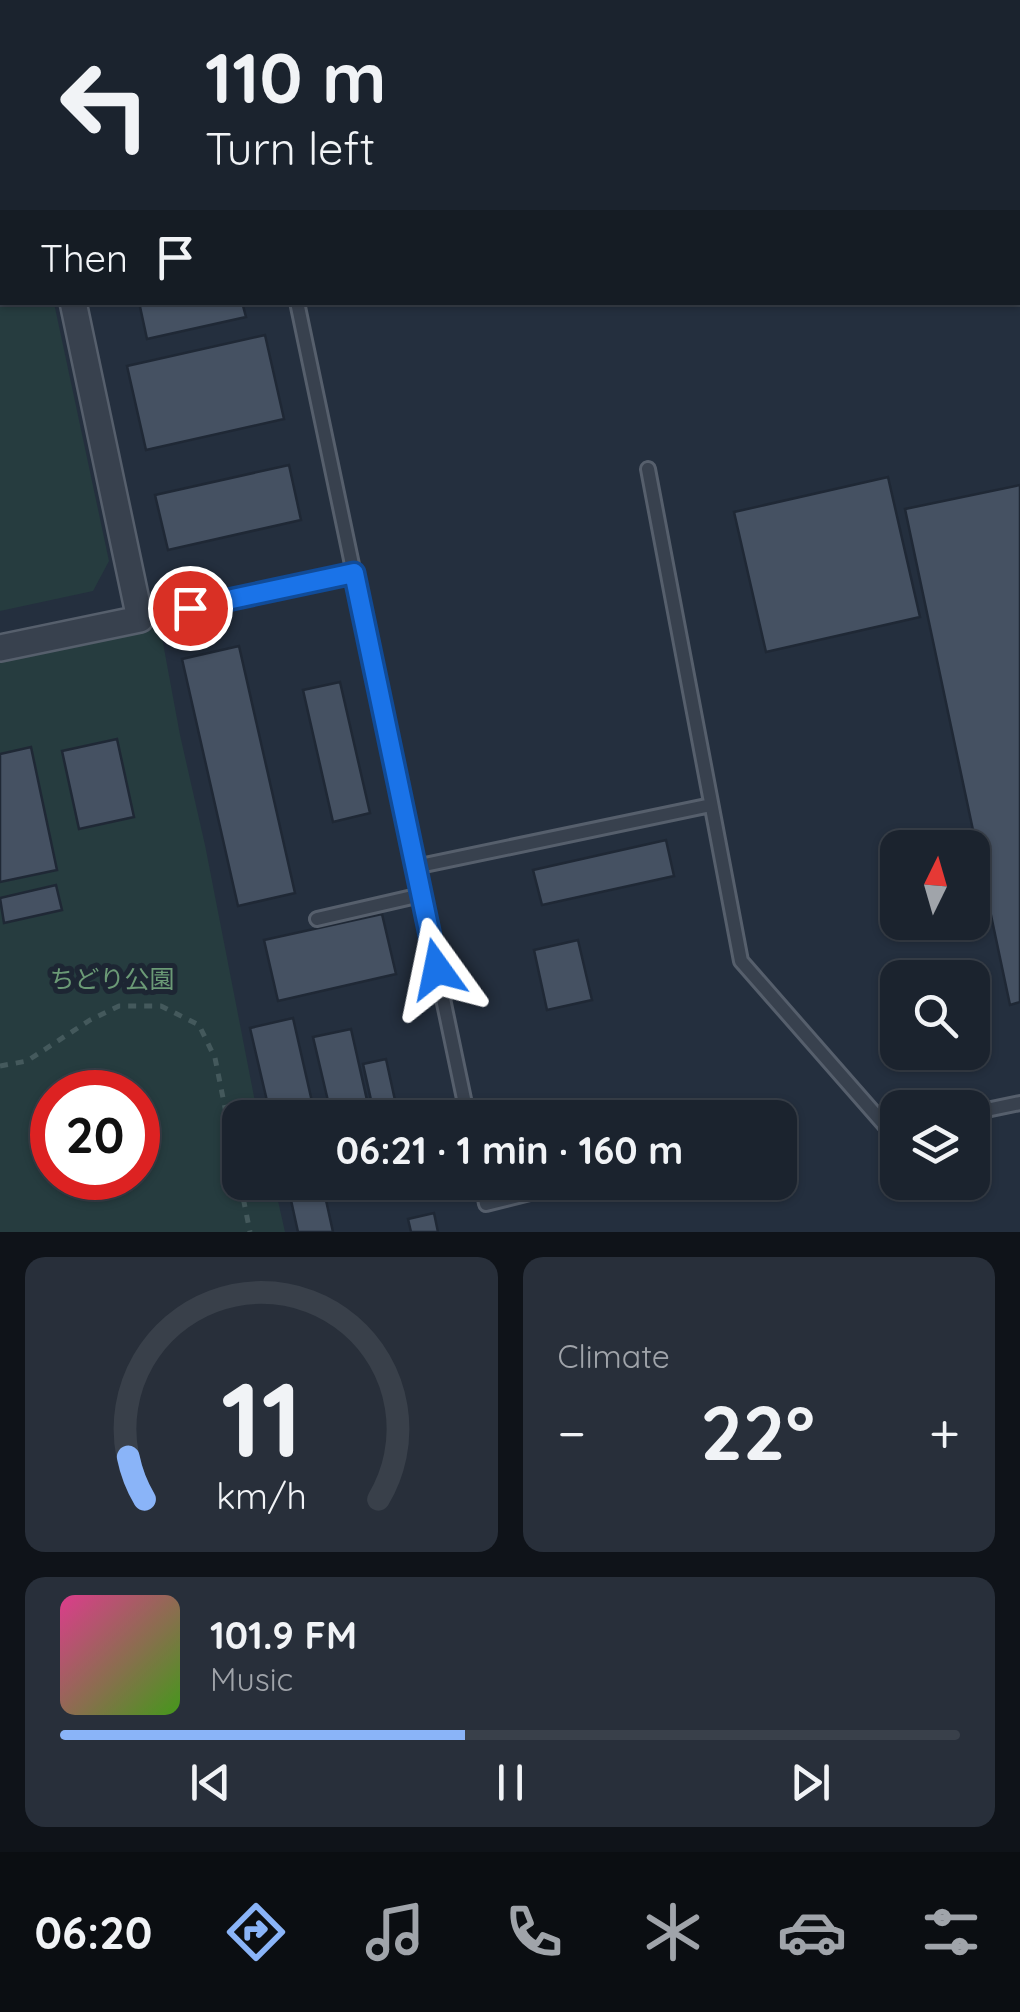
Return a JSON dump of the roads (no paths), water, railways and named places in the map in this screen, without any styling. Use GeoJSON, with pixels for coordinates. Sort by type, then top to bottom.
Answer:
{"type":"FeatureCollection","features":[{"type":"Feature","properties":{"kind":"street"},"geometry":{"type":"LineString","coordinates":[[0,648],[140,620],[74,305]]}},
{"type":"Feature","properties":{"kind":"lane"},"geometry":{"type":"LineString","coordinates":[[298,305],[464,1100]]}},
{"type":"Feature","properties":{"kind":"lane"},"geometry":{"type":"LineString","coordinates":[[648,470],[741,962],[880,1120]]}},
{"type":"Feature","properties":{"kind":"lane"},"geometry":{"type":"LineString","coordinates":[[140,620],[354,573]]}},
{"type":"Feature","properties":{"kind":"lane"},"geometry":{"type":"LineString","coordinates":[[416,868],[711,805]]}},
{"type":"Feature","properties":{"kind":"lane"},"geometry":{"type":"LineString","coordinates":[[316,918],[421,895]]}},
{"type":"Feature","properties":{"kind":"lane"},"geometry":{"type":"LineString","coordinates":[[990,1109],[1020,1103]]}},
{"type":"Feature","properties":{"kind":"park label","name":"ちどり公園"},"geometry":{"type":"Point","coordinates":[112,979]}}]}
